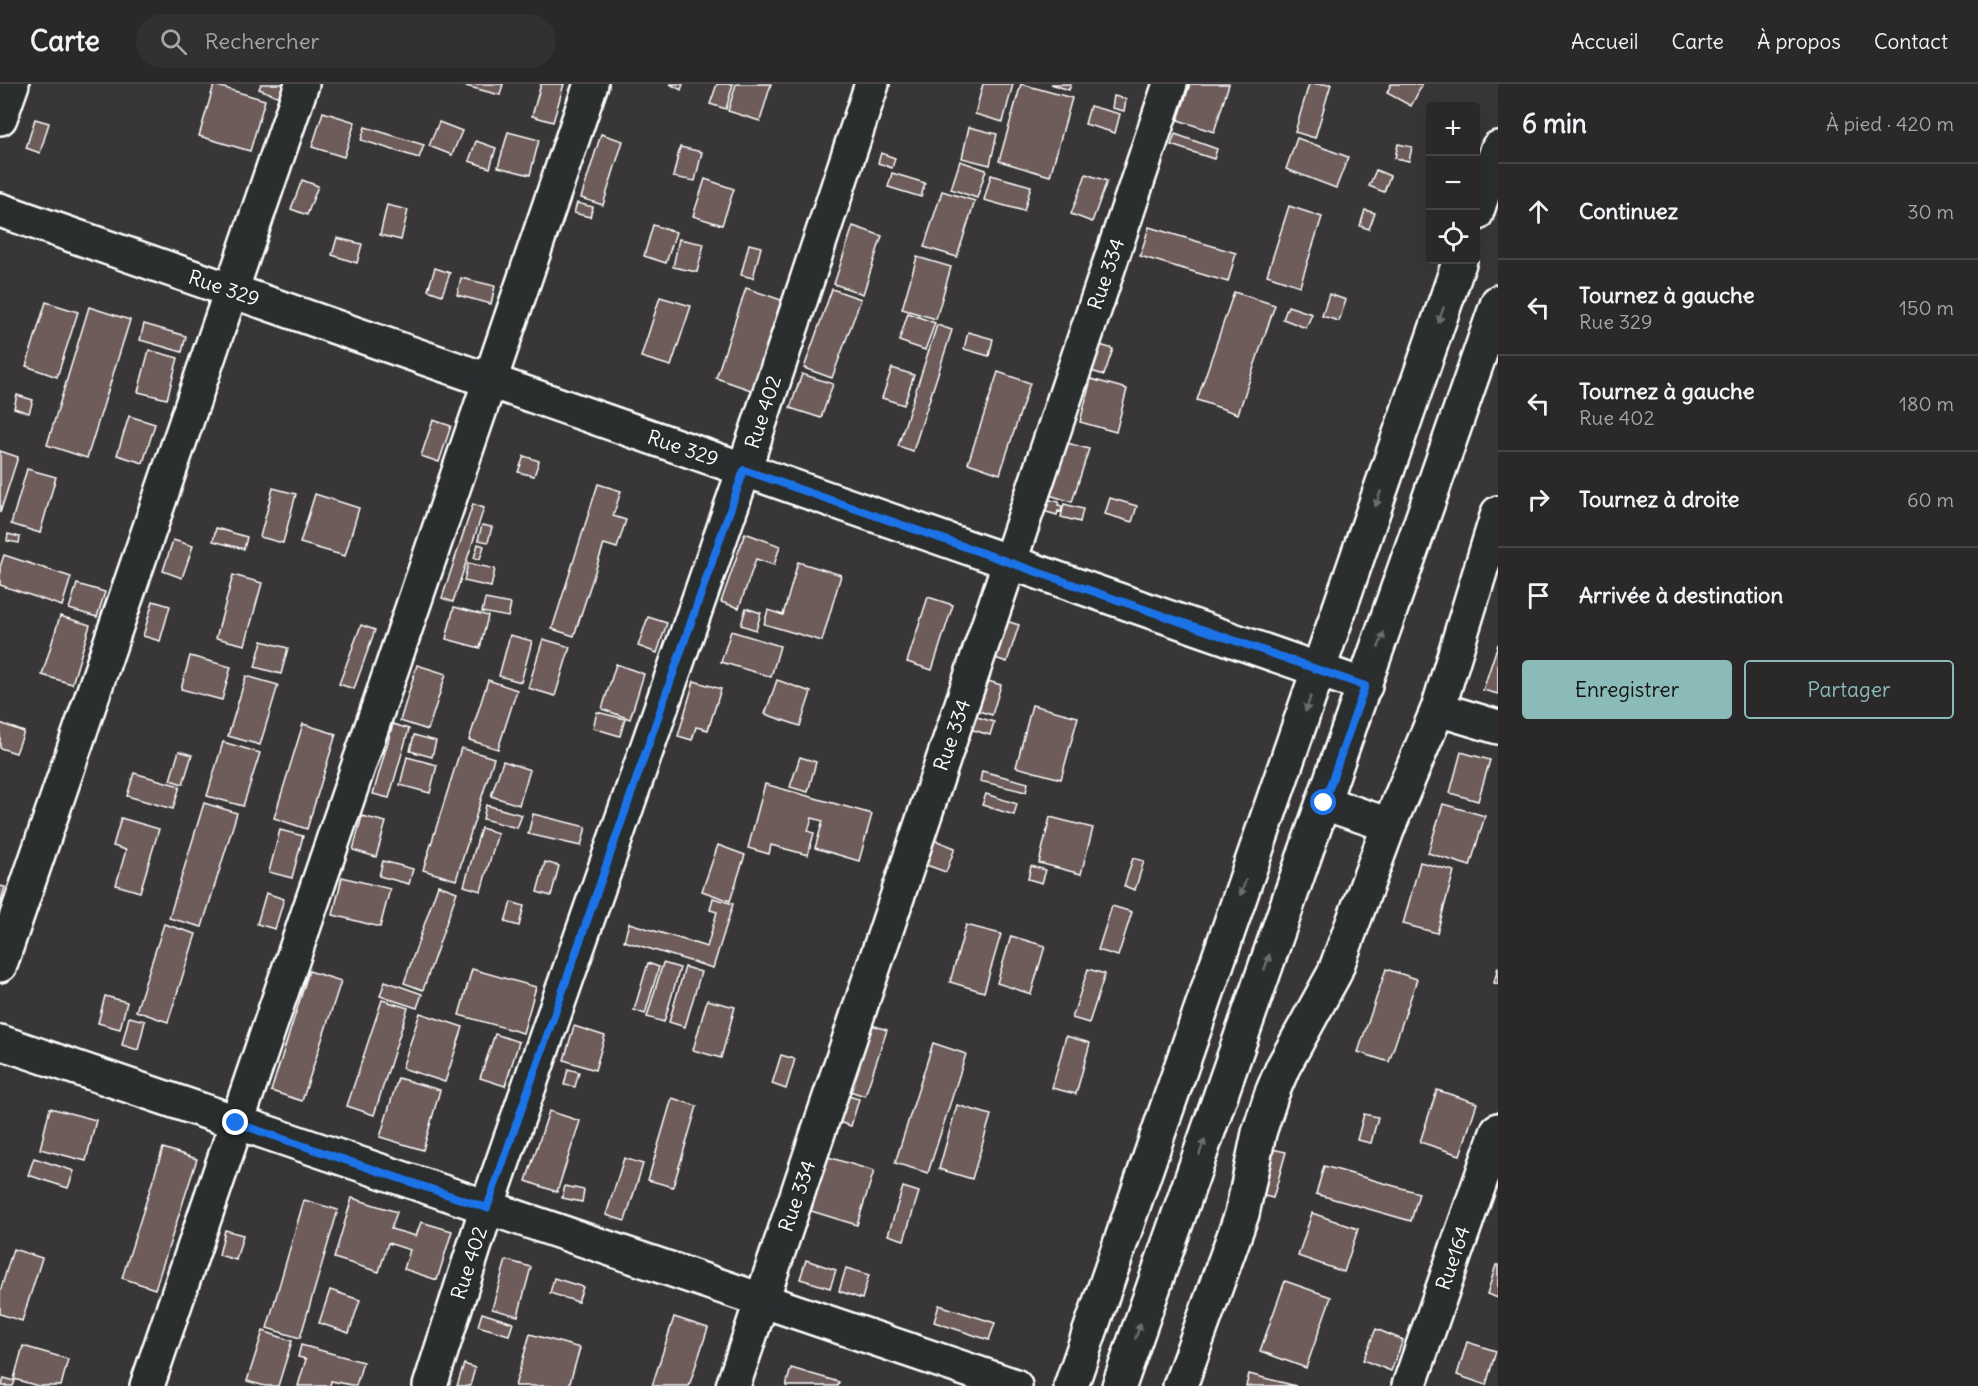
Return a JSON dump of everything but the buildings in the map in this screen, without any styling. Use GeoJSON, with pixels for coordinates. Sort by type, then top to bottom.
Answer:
{"type":"FeatureCollection","features":[{"type":"Feature","properties":{"kind":"street"},"geometry":{"type":"LineString","coordinates":[[0,118],[12,84]]}},
{"type":"Feature","properties":{"kind":"street"},"geometry":{"type":"LineString","coordinates":[[0,965],[302,84]]}},
{"type":"Feature","properties":{"kind":"street"},"geometry":{"type":"LineString","coordinates":[[147,1386],[591,84]]}},
{"type":"Feature","properties":{"kind":"street","name":"Rue 402"},"geometry":{"type":"LineString","coordinates":[[430,1386],[487,1208],[744,470],[872,84]]}},
{"type":"Feature","properties":{"kind":"street","name":"Rue 334"},"geometry":{"type":"LineString","coordinates":[[733,1386],[1170,84]]}},
{"type":"Feature","properties":{"kind":"street"},"geometry":{"type":"LineString","coordinates":[[1477,210],[1498,148]]}},
{"type":"Feature","properties":{"kind":"street","name":"Rue 329"},"geometry":{"type":"LineString","coordinates":[[0,210],[1365,686]]}},
{"type":"Feature","properties":{"kind":"street"},"geometry":{"type":"LineString","coordinates":[[1071,1386],[1459,264]]}},
{"type":"Feature","properties":{"kind":"street"},"geometry":{"type":"LineString","coordinates":[[1119,1386],[1498,302]]}},
{"type":"Feature","properties":{"kind":"street"},"geometry":{"type":"LineString","coordinates":[[1180,1386],[1242,1214],[1260,1133],[1272,1093],[1283,1067],[1335,974],[1389,825],[1438,709],[1498,513]]}},
{"type":"Feature","properties":{"kind":"street"},"geometry":{"type":"LineString","coordinates":[[1438,709],[1498,727]]}},
{"type":"Feature","properties":{"kind":"street"},"geometry":{"type":"LineString","coordinates":[[1324,803],[1389,825]]}},
{"type":"Feature","properties":{"kind":"street"},"geometry":{"type":"LineString","coordinates":[[0,1042],[1015,1386]]}},
{"type":"Feature","properties":{"kind":"street","name":"Rue164"},"geometry":{"type":"LineString","coordinates":[[1409,1386],[1498,1130]]}},
{"type":"Feature","properties":{"kind":"route"},"geometry":{"type":"LineString","coordinates":[[236,1123],[487,1208],[744,470],[1365,686],[1324,803]]}}]}
